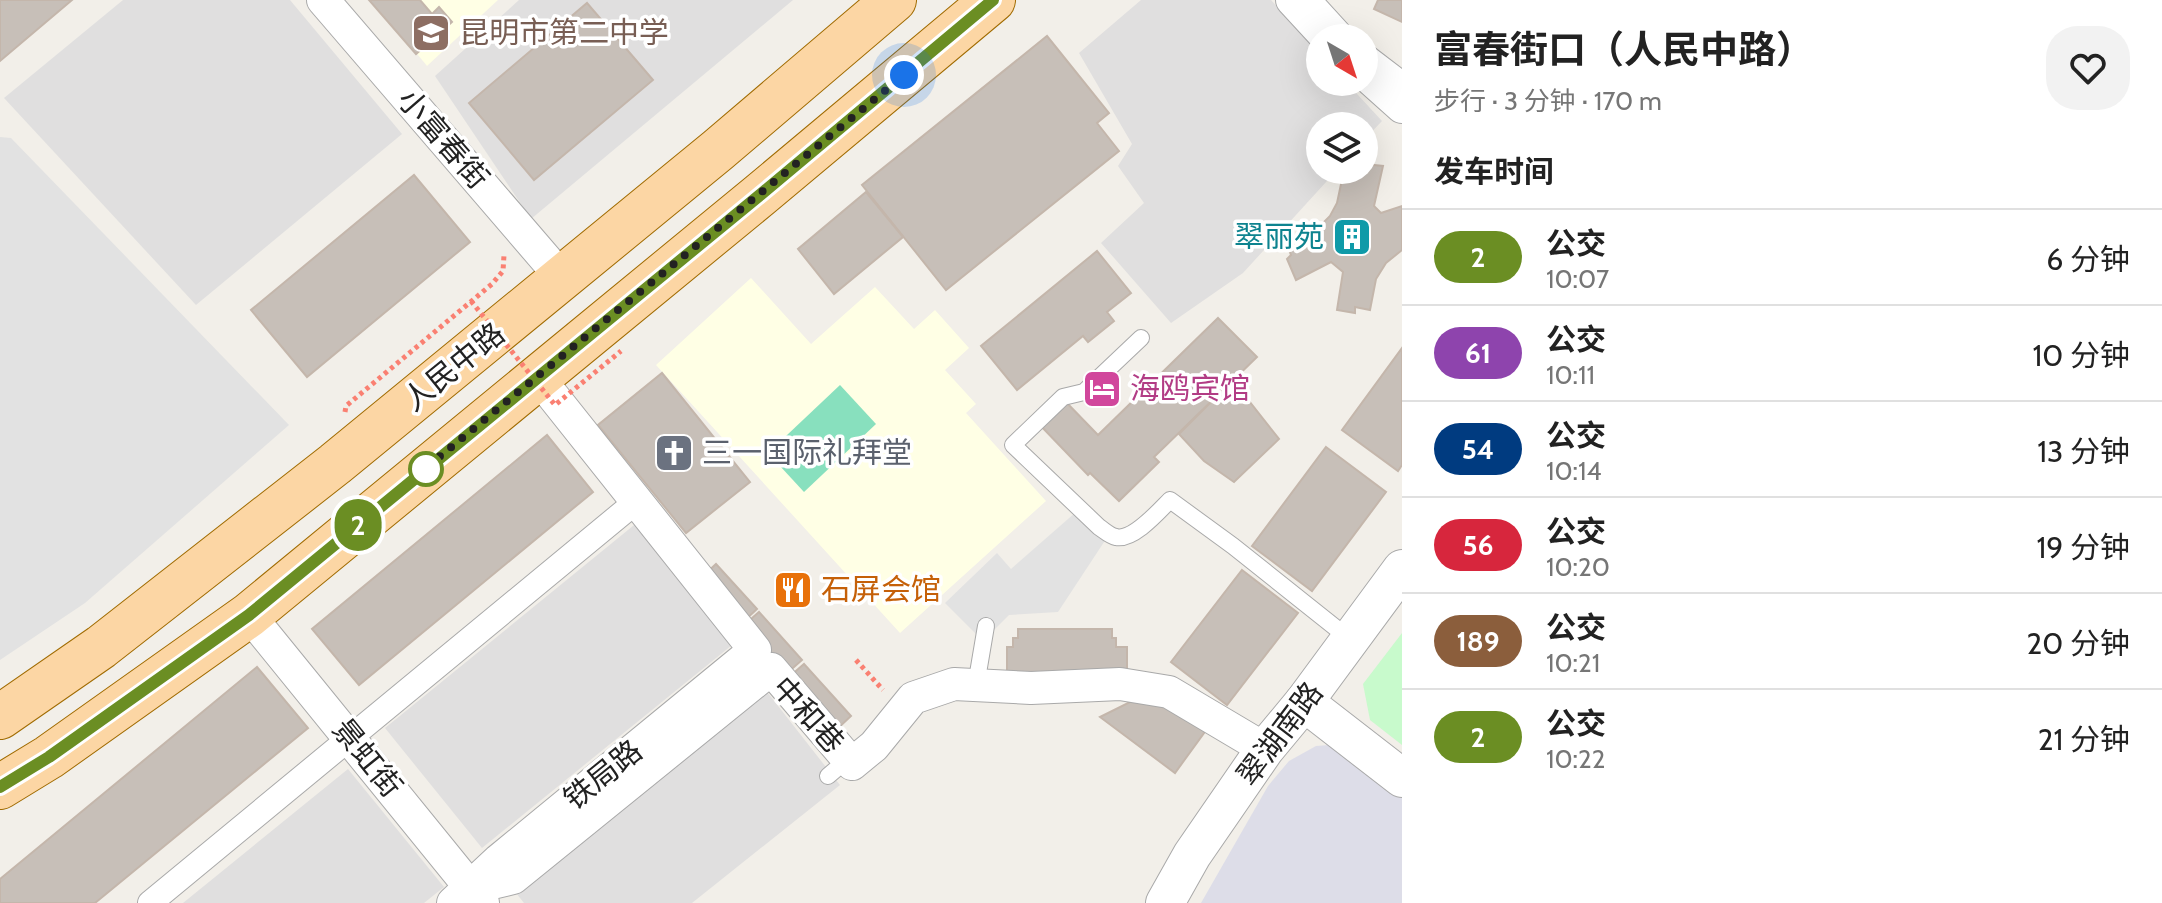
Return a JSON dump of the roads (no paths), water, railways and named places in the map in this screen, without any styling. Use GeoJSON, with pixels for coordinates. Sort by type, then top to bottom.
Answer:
{"type":"FeatureCollection","features":[{"type":"Feature","properties":{"kind":"main road","name":"人民中路"},"geometry":{"type":"LineString","coordinates":[[0,717],[124,629],[335,464],[894,0]]}},
{"type":"Feature","properties":{"kind":"main road","name":"人民中路"},"geometry":{"type":"LineString","coordinates":[[0,787],[49,757],[249,615],[993,0]]}},
{"type":"Feature","properties":{"kind":"main road"},"geometry":{"type":"LineString","coordinates":[[124,629],[109,650],[115,675],[131,685],[150,684],[158,679]]}},
{"type":"Feature","properties":{"kind":"street","name":"小富春街"},"geometry":{"type":"LineString","coordinates":[[323,0],[562,278]]}},
{"type":"Feature","properties":{"kind":"street"},"geometry":{"type":"LineString","coordinates":[[1296,4],[1314,24]]}},
{"type":"Feature","properties":{"kind":"street"},"geometry":{"type":"LineString","coordinates":[[1378,86],[1402,107]]}},
{"type":"Feature","properties":{"kind":"street"},"geometry":{"type":"LineString","coordinates":[[150,903],[637,501],[537,376]]}},
{"type":"Feature","properties":{"kind":"street","name":"铁局路"},"geometry":{"type":"LineString","coordinates":[[469,898],[499,860],[755,650],[637,501]]}},
{"type":"Feature","properties":{"kind":"street","name":"翠湖南路"},"geometry":{"type":"LineString","coordinates":[[1165,903],[1192,855],[1265,749],[1304,702],[1402,569]]}},
{"type":"Feature","properties":{"kind":"street","name":"景虹街"},"geometry":{"type":"LineString","coordinates":[[249,615],[350,738],[469,898]]}},
{"type":"Feature","properties":{"kind":"street","name":"中和巷"},"geometry":{"type":"LineString","coordinates":[[469,898],[513,878],[771,669],[838,768],[852,764],[874,746],[913,698],[954,684],[1031,688],[1120,684],[1169,692],[1265,749]]}},
{"type":"Feature","properties":{"kind":"street"},"geometry":{"type":"LineString","coordinates":[[1304,702],[1402,778]]}},
{"type":"Feature","properties":{"kind":"lane"},"geometry":{"type":"LineString","coordinates":[[1296,4],[1318,4],[1336,24]]}},
{"type":"Feature","properties":{"kind":"lane"},"geometry":{"type":"LineString","coordinates":[[1378,61],[1402,79]]}},
{"type":"Feature","properties":{"kind":"lane"},"geometry":{"type":"LineString","coordinates":[[1141,338],[1084,392],[1063,397],[1013,445],[1099,527],[1114,537],[1126,538],[1170,500],[1351,640]]}},
{"type":"Feature","properties":{"kind":"lane"},"geometry":{"type":"LineString","coordinates":[[976,685],[986,626]]}},
{"type":"Feature","properties":{"kind":"place","name":"昆明市第二中学"},"geometry":{"type":"Point","coordinates":[431,33]}},
{"type":"Feature","properties":{"kind":"place","name":"翠丽苑"},"geometry":{"type":"Point","coordinates":[1352,237]}},
{"type":"Feature","properties":{"kind":"place","name":"海鸥宾馆"},"geometry":{"type":"Point","coordinates":[1102,389]}},
{"type":"Feature","properties":{"kind":"place","name":"三一国际礼拜堂"},"geometry":{"type":"Point","coordinates":[674,453]}},
{"type":"Feature","properties":{"kind":"place","name":"石屏会馆"},"geometry":{"type":"Point","coordinates":[793,590]}}]}
